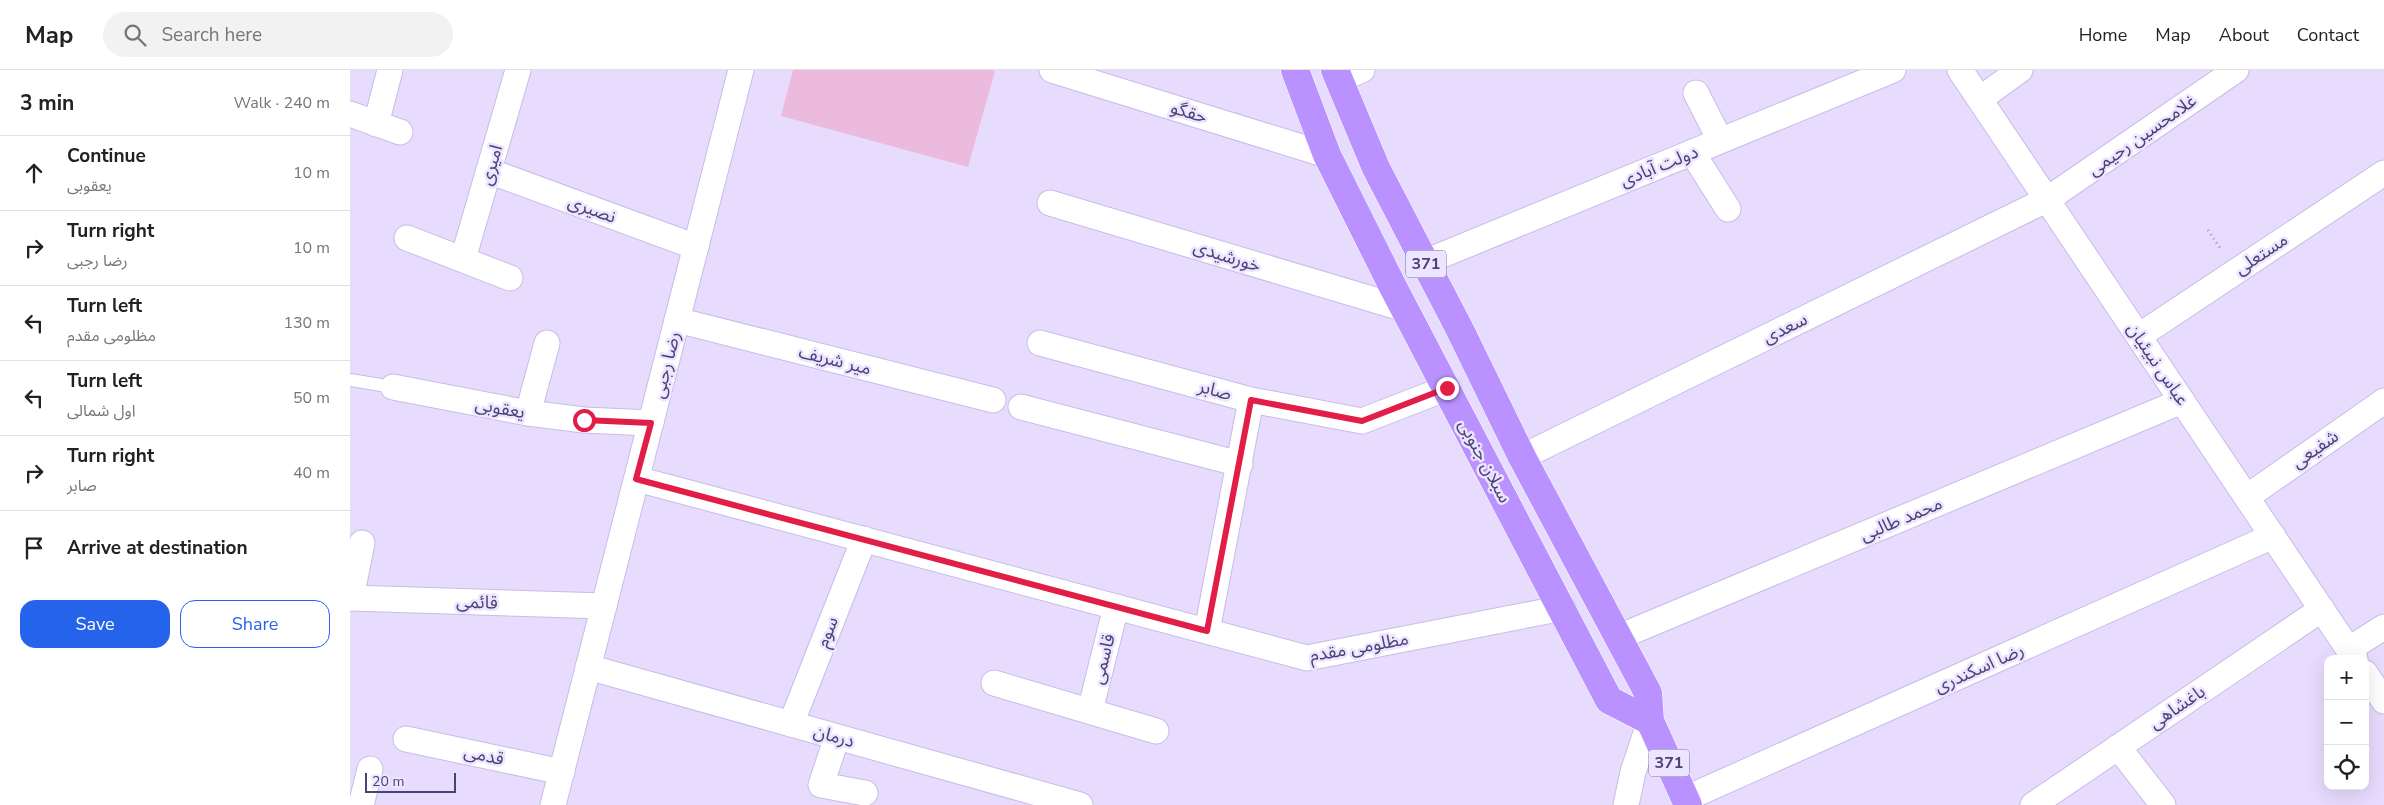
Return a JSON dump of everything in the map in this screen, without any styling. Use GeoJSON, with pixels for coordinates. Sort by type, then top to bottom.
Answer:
{"type":"FeatureCollection","features":[{"type":"Feature","properties":{"kind":"main road","name":"سبلان جنوبی"},"geometry":{"type":"LineString","coordinates":[[1342,72],[1376,168],[1426,262],[1522,457],[1648,693],[1650,721],[1687,802]]}},
{"type":"Feature","properties":{"kind":"main road"},"geometry":{"type":"LineString","coordinates":[[1298,76],[1342,72]]}},
{"type":"Feature","properties":{"kind":"main road","name":"سبلان جنوبی"},"geometry":{"type":"LineString","coordinates":[[1298,76],[1327,155],[1405,309],[1610,700],[1650,721]]}},
{"type":"Feature","properties":{"kind":"main road"},"geometry":{"type":"LineString","coordinates":[[1490,469],[1522,457]]}},
{"type":"Feature","properties":{"kind":"street"},"geometry":{"type":"LineString","coordinates":[[376,124],[390,70]]}},
{"type":"Feature","properties":{"kind":"street","name":"امیری"},"geometry":{"type":"LineString","coordinates":[[463,259],[518,70]]}},
{"type":"Feature","properties":{"kind":"street","name":"رضا رجبی"},"geometry":{"type":"LineString","coordinates":[[553,805],[741,70]]}},
{"type":"Feature","properties":{"kind":"street","name":"حقگو"},"geometry":{"type":"LineString","coordinates":[[1052,70],[1327,155]]}},
{"type":"Feature","properties":{"kind":"street","name":"دولت آبادی"},"geometry":{"type":"LineString","coordinates":[[1426,262],[1893,70]]}},
{"type":"Feature","properties":{"kind":"street","name":"عباس نبیئیان"},"geometry":{"type":"LineString","coordinates":[[1960,70],[2352,654]]}},
{"type":"Feature","properties":{"kind":"street"},"geometry":{"type":"LineString","coordinates":[[1980,99],[2020,70]]}},
{"type":"Feature","properties":{"kind":"street","name":"غلامحسین رحیمی"},"geometry":{"type":"LineString","coordinates":[[2048,200],[2236,70]]}},
{"type":"Feature","properties":{"kind":"street"},"geometry":{"type":"LineString","coordinates":[[1696,93],[1720,140]]}},
{"type":"Feature","properties":{"kind":"street"},"geometry":{"type":"LineString","coordinates":[[350,114],[400,132]]}},
{"type":"Feature","properties":{"kind":"street"},"geometry":{"type":"LineString","coordinates":[[1692,152],[1728,209]]}},
{"type":"Feature","properties":{"kind":"street","name":"نصیری"},"geometry":{"type":"LineString","coordinates":[[489,171],[696,247]]}},
{"type":"Feature","properties":{"kind":"street","name":"مستعلی"},"geometry":{"type":"LineString","coordinates":[[2139,336],[2384,173]]}},
{"type":"Feature","properties":{"kind":"street","name":"سعدی"},"geometry":{"type":"LineString","coordinates":[[1522,457],[2048,200]]}},
{"type":"Feature","properties":{"kind":"street","name":"خورشیدی"},"geometry":{"type":"LineString","coordinates":[[1050,203],[1405,309]]}},
{"type":"Feature","properties":{"kind":"street"},"geometry":{"type":"LineString","coordinates":[[407,238],[510,278]]}},
{"type":"Feature","properties":{"kind":"street","name":"میر شریف"},"geometry":{"type":"LineString","coordinates":[[677,320],[993,400]]}},
{"type":"Feature","properties":{"kind":"street"},"geometry":{"type":"LineString","coordinates":[[528,413],[547,343]]}},
{"type":"Feature","properties":{"kind":"street","name":"صابر"},"geometry":{"type":"LineString","coordinates":[[1040,343],[1251,400],[1362,421],[1447,388]]}},
{"type":"Feature","properties":{"kind":"street","name":"یعقوبی"},"geometry":{"type":"LineString","coordinates":[[393,388],[528,413],[584,420],[651,423]]}},
{"type":"Feature","properties":{"kind":"street"},"geometry":{"type":"LineString","coordinates":[[1207,631],[1251,400]]}},
{"type":"Feature","properties":{"kind":"street","name":"محمد طالبی"},"geometry":{"type":"LineString","coordinates":[[1619,636],[2182,401]]}},
{"type":"Feature","properties":{"kind":"street","name":"شفیعی"},"geometry":{"type":"LineString","coordinates":[[2247,497],[2384,401]]}},
{"type":"Feature","properties":{"kind":"street"},"geometry":{"type":"LineString","coordinates":[[1021,406],[1240,464]]}},
{"type":"Feature","properties":{"kind":"street","name":"مظلومی مقدم"},"geometry":{"type":"LineString","coordinates":[[636,479],[1306,658],[1563,608]]}},
{"type":"Feature","properties":{"kind":"street","name":"رضا اسکندری"},"geometry":{"type":"LineString","coordinates":[[1687,802],[2273,536]]}},
{"type":"Feature","properties":{"kind":"street","name":"سوم"},"geometry":{"type":"LineString","coordinates":[[791,724],[864,539]]}},
{"type":"Feature","properties":{"kind":"street"},"geometry":{"type":"LineString","coordinates":[[350,598],[362,543]]}},
{"type":"Feature","properties":{"kind":"street","name":"قائمی"},"geometry":{"type":"LineString","coordinates":[[350,598],[604,606]]}},
{"type":"Feature","properties":{"kind":"street","name":"قاسمی"},"geometry":{"type":"LineString","coordinates":[[1090,711],[1116,607]]}},
{"type":"Feature","properties":{"kind":"street","name":"باغشاهی"},"geometry":{"type":"LineString","coordinates":[[2033,805],[2322,609]]}},
{"type":"Feature","properties":{"kind":"street"},"geometry":{"type":"LineString","coordinates":[[2352,654],[2384,627]]}},
{"type":"Feature","properties":{"kind":"street","name":"درمان"},"geometry":{"type":"LineString","coordinates":[[588,667],[1080,805]]}},
{"type":"Feature","properties":{"kind":"street"},"geometry":{"type":"LineString","coordinates":[[2369,680],[2384,701]]}},
{"type":"Feature","properties":{"kind":"street"},"geometry":{"type":"LineString","coordinates":[[994,683],[1156,731]]}},
{"type":"Feature","properties":{"kind":"street"},"geometry":{"type":"LineString","coordinates":[[1626,805],[1633,772],[1650,721]]}},
{"type":"Feature","properties":{"kind":"street"},"geometry":{"type":"LineString","coordinates":[[837,737],[821,785],[866,793]]}},
{"type":"Feature","properties":{"kind":"street","name":"قدمی"},"geometry":{"type":"LineString","coordinates":[[406,739],[562,772]]}},
{"type":"Feature","properties":{"kind":"street"},"geometry":{"type":"LineString","coordinates":[[2118,747],[2163,805]]}},
{"type":"Feature","properties":{"kind":"street"},"geometry":{"type":"LineString","coordinates":[[361,805],[370,769]]}},
{"type":"Feature","properties":{"kind":"lane","name":"یعقوبی"},"geometry":{"type":"LineString","coordinates":[[350,380],[393,388]]}},
{"type":"Feature","properties":{"kind":"shaded area"},"geometry":{"type":"Polygon","coordinates":[[[793,70],[995,71],[968,167],[781,116],[793,70]]]}},
{"type":"Feature","properties":{"kind":"route"},"geometry":{"type":"LineString","coordinates":[[584,420],[651,423],[636,479],[1207,631],[1251,400],[1362,421],[1447,388]]}}]}
